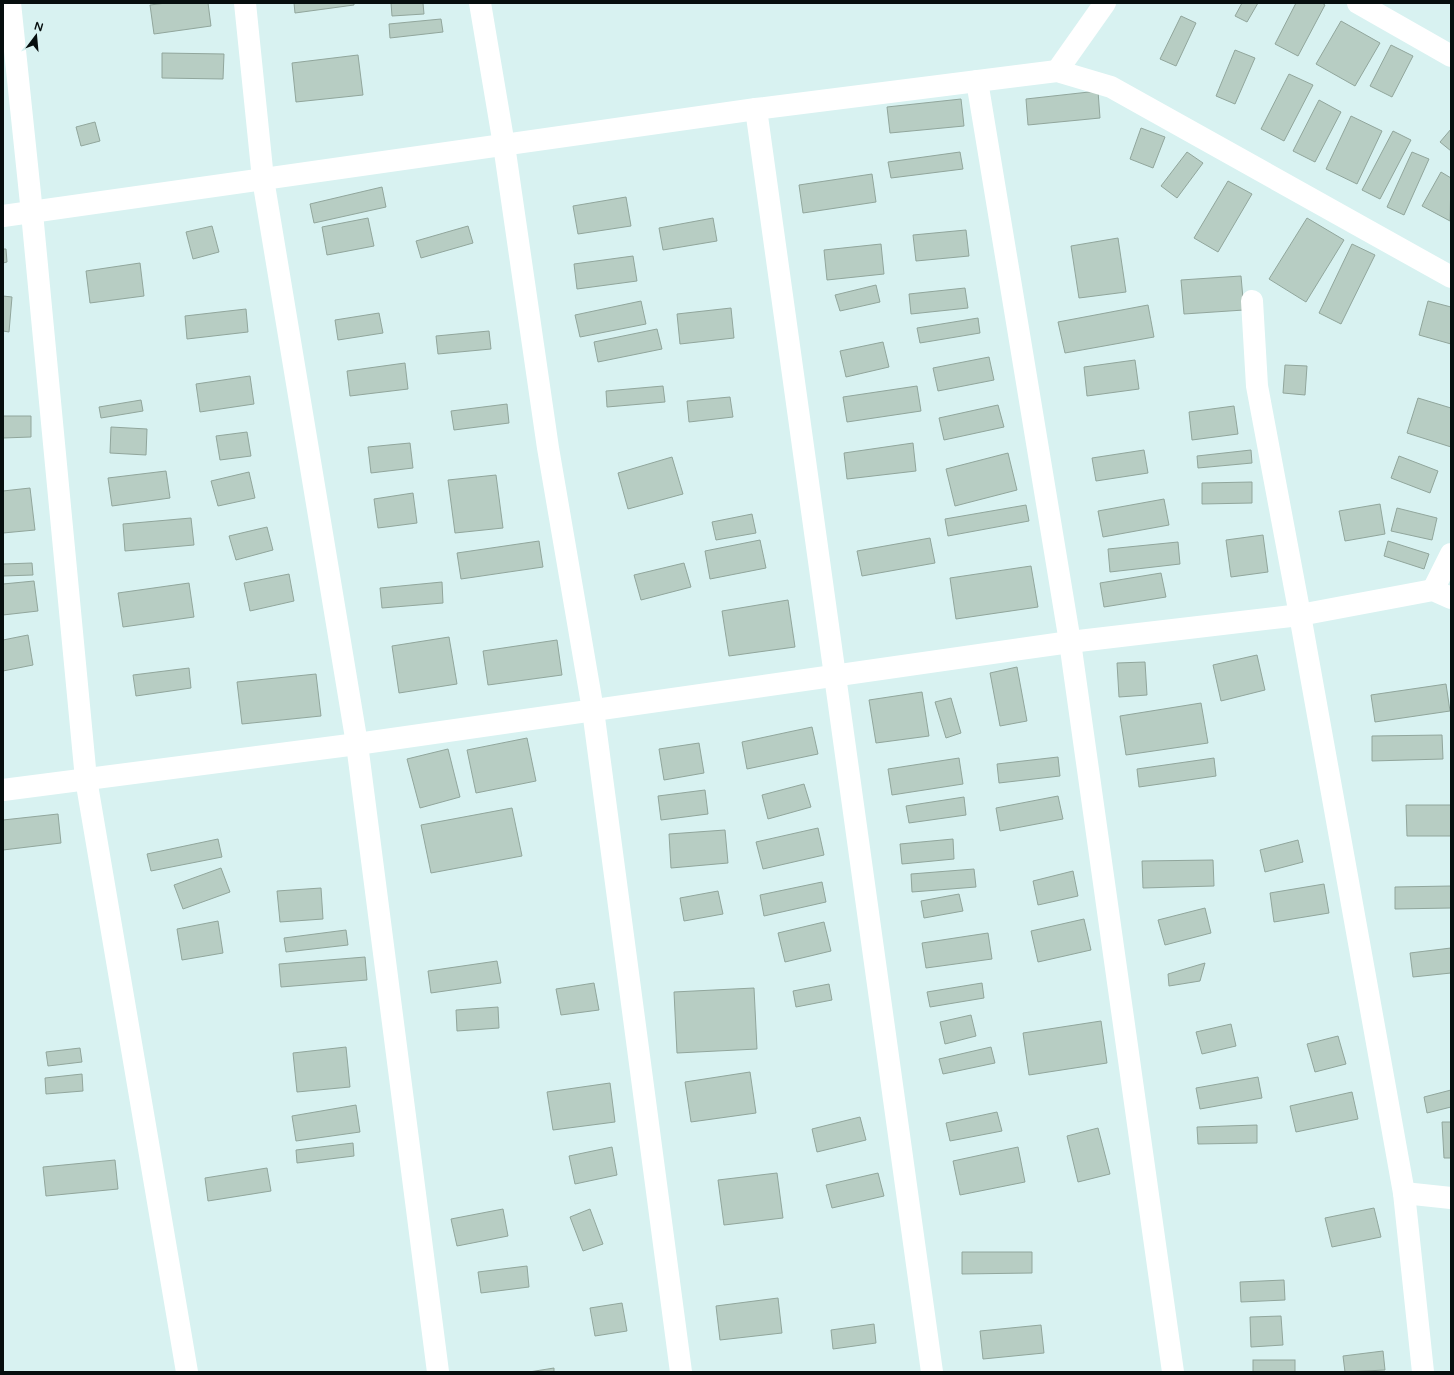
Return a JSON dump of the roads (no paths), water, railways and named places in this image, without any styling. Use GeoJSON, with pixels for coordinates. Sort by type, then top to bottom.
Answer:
{"type":"FeatureCollection","features":[{"type":"Feature","properties":{"kind":"street"},"geometry":{"type":"LineString","coordinates":[[10,3],[32,213],[86,779],[187,1372]]}},
{"type":"Feature","properties":{"kind":"street"},"geometry":{"type":"LineString","coordinates":[[245,3],[263,179],[357,744],[438,1372]]}},
{"type":"Feature","properties":{"kind":"street"},"geometry":{"type":"LineString","coordinates":[[480,3],[504,145],[548,448],[592,710],[681,1372]]}},
{"type":"Feature","properties":{"kind":"street"},"geometry":{"type":"LineString","coordinates":[[1058,72],[1105,3]]}},
{"type":"Feature","properties":{"kind":"street"},"geometry":{"type":"LineString","coordinates":[[1358,3],[1451,56]]}},
{"type":"Feature","properties":{"kind":"street"},"geometry":{"type":"LineString","coordinates":[[3,216],[756,109],[1058,72],[1112,87],[1451,277]]}},
{"type":"Feature","properties":{"kind":"street"},"geometry":{"type":"LineString","coordinates":[[977,81],[1070,642],[1173,1372]]}},
{"type":"Feature","properties":{"kind":"street"},"geometry":{"type":"LineString","coordinates":[[756,109],[932,1372]]}},
{"type":"Feature","properties":{"kind":"street"},"geometry":{"type":"LineString","coordinates":[[1252,301],[1257,386],[1300,615],[1404,1193],[1423,1372]]}},
{"type":"Feature","properties":{"kind":"street"},"geometry":{"type":"LineString","coordinates":[[3,790],[357,744],[1070,642],[1300,615],[1442,594],[1451,554]]}},
{"type":"Feature","properties":{"kind":"street"},"geometry":{"type":"LineString","coordinates":[[1404,1193],[1451,1198]]}}]}
